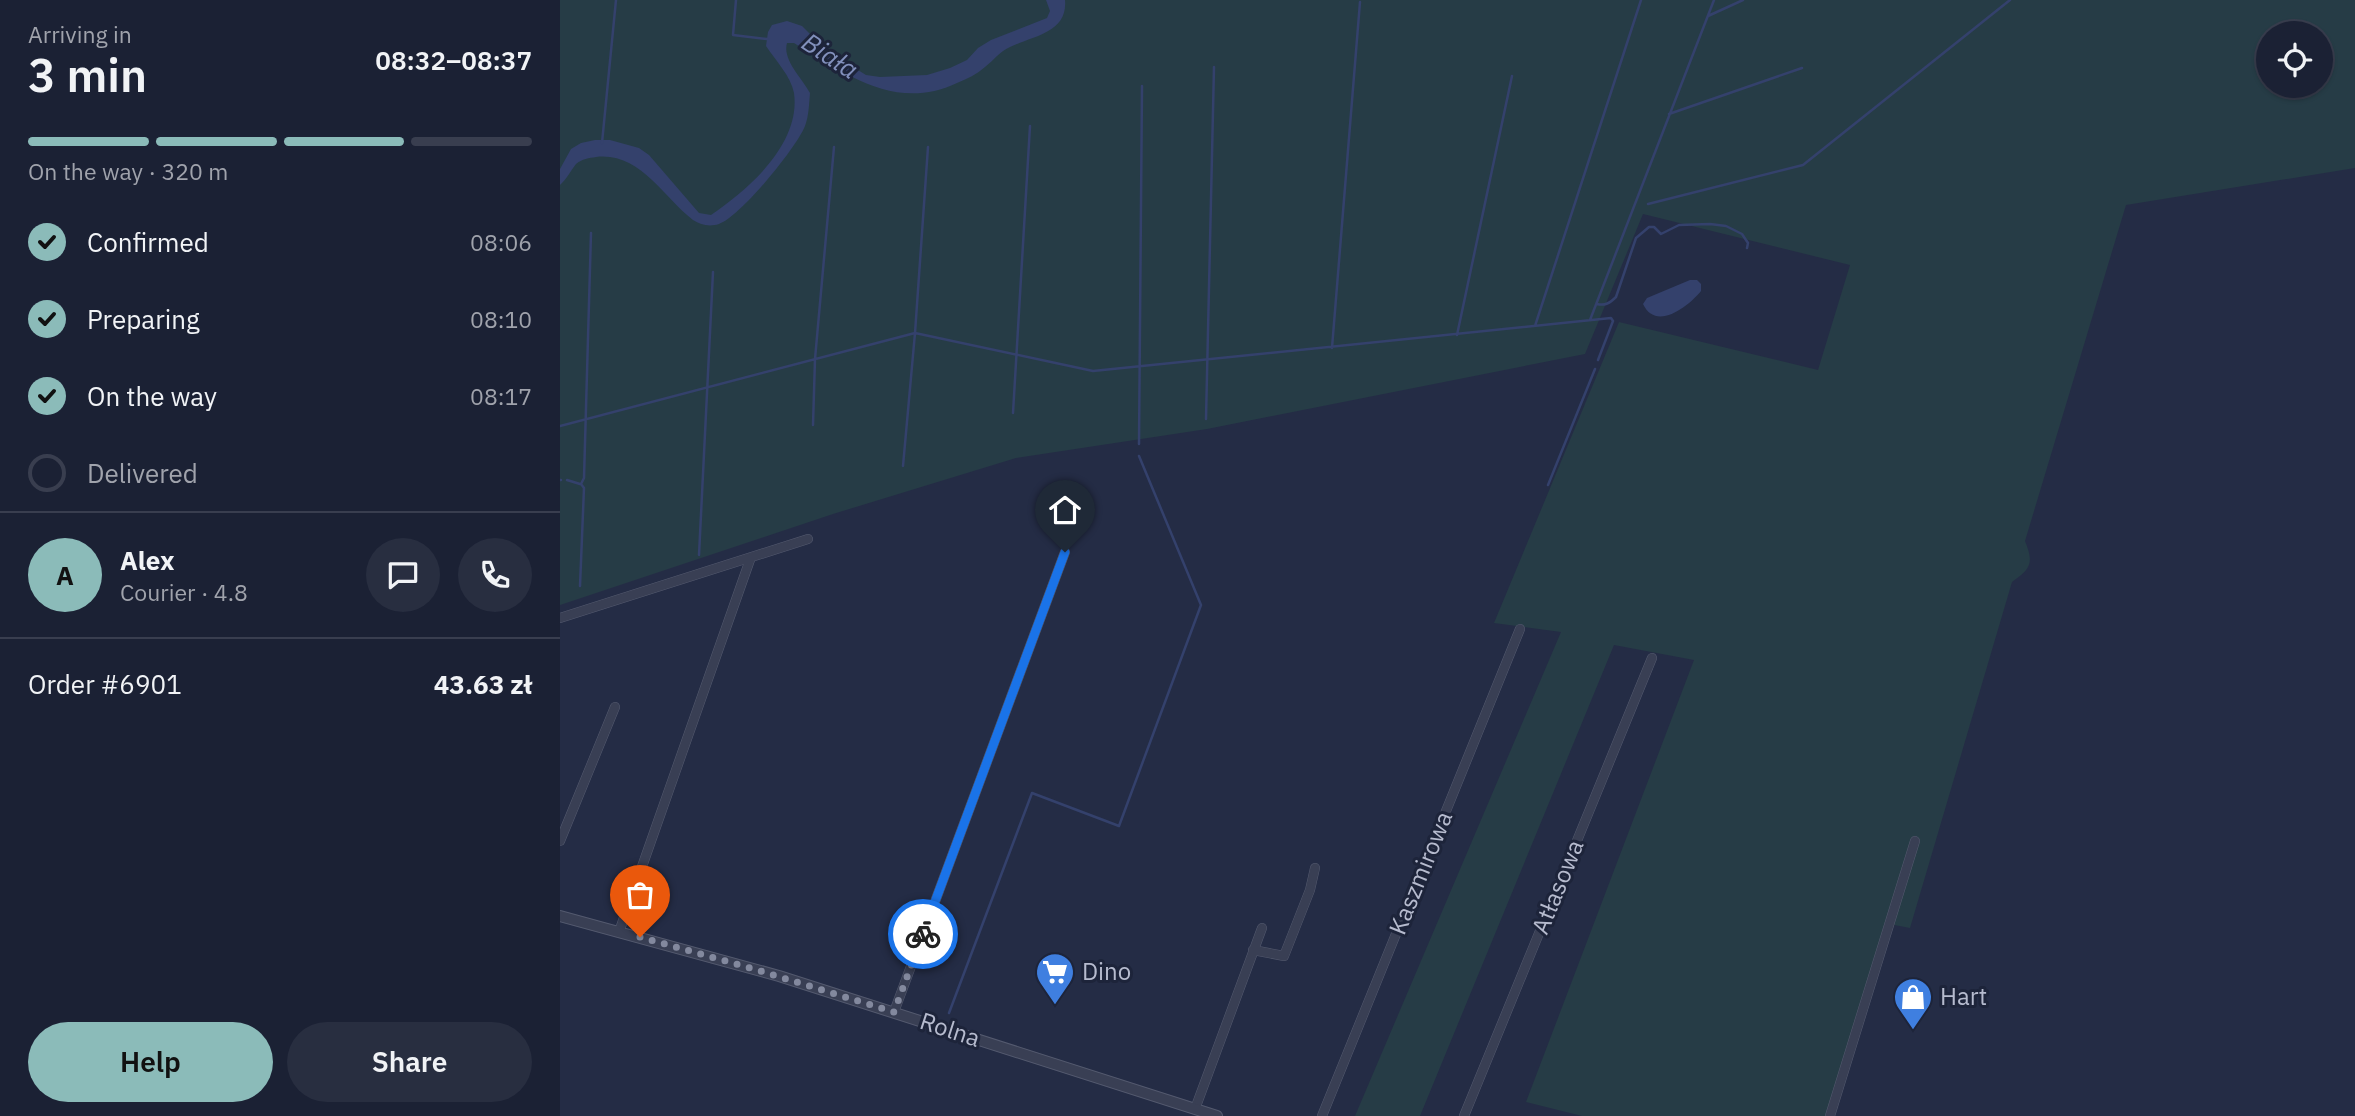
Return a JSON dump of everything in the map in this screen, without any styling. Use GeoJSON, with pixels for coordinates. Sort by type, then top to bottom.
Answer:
{"type":"FeatureCollection","features":[{"type":"Feature","properties":{"kind":"street"},"geometry":{"type":"LineString","coordinates":[[560,618],[808,539]]}},
{"type":"Feature","properties":{"kind":"street"},"geometry":{"type":"LineString","coordinates":[[894,1012],[1065,552]]}},
{"type":"Feature","properties":{"kind":"street"},"geometry":{"type":"LineString","coordinates":[[619,932],[751,557]]}},
{"type":"Feature","properties":{"kind":"street","name":"Kaszmirowa"},"geometry":{"type":"LineString","coordinates":[[1322,1116],[1520,629]]}},
{"type":"Feature","properties":{"kind":"street","name":"Atłasowa"},"geometry":{"type":"LineString","coordinates":[[1464,1116],[1652,658]]}},
{"type":"Feature","properties":{"kind":"street"},"geometry":{"type":"LineString","coordinates":[[560,841],[615,707]]}},
{"type":"Feature","properties":{"kind":"street"},"geometry":{"type":"LineString","coordinates":[[1830,1116],[1915,841]]}},
{"type":"Feature","properties":{"kind":"street"},"geometry":{"type":"LineString","coordinates":[[1253,950],[1284,956],[1310,890],[1315,868]]}},
{"type":"Feature","properties":{"kind":"street","name":"Rolna"},"geometry":{"type":"LineString","coordinates":[[560,916],[705,955],[894,1012],[1217,1116]]}},
{"type":"Feature","properties":{"kind":"street"},"geometry":{"type":"LineString","coordinates":[[1195,1109],[1262,928]]}},
{"type":"Feature","properties":{"kind":"shaded area"},"geometry":{"type":"Polygon","coordinates":[[[560,0],[2355,0],[2355,168],[2126,205],[2025,541],[2029,565],[2012,582],[1910,928],[1889,924],[1830,1116],[1582,1116],[1526,1102],[1694,660],[1614,645],[1420,1116],[1355,1116],[1561,632],[1494,623],[1619,322],[1818,370],[1850,265],[1643,214],[1585,354],[1207,429],[1016,458],[833,514],[560,605],[560,0]]]}},
{"type":"Feature","properties":{"kind":"water","name":"Biała"},"geometry":{"type":"Polygon","coordinates":[[[1046,0],[1065,0],[1061,20],[1055,26],[1006,49],[972,76],[935,91],[913,93],[872,86],[794,43],[787,43],[790,63],[810,93],[805,126],[767,180],[740,209],[719,224],[705,225],[693,220],[650,178],[626,162],[612,157],[581,161],[560,185],[560,169],[571,149],[581,143],[610,140],[639,148],[649,155],[699,213],[711,215],[756,178],[781,147],[789,130],[794,112],[794,93],[786,74],[766,46],[772,25],[787,21],[802,26],[818,42],[866,75],[927,75],[967,60],[978,48],[991,40],[1047,18],[1050,11],[1046,0]]]}},
{"type":"Feature","properties":{"kind":"water"},"geometry":{"type":"Polygon","coordinates":[[[1690,280],[1697,280],[1701,284],[1701,291],[1672,314],[1656,316],[1643,304],[1647,298],[1690,280]]]}},
{"type":"Feature","properties":{"kind":"waterway"},"geometry":{"type":"LineString","coordinates":[[602,143],[616,0]]}},
{"type":"Feature","properties":{"kind":"waterway"},"geometry":{"type":"LineString","coordinates":[[736,0],[733,35],[767,39]]}},
{"type":"Feature","properties":{"kind":"waterway"},"geometry":{"type":"LineString","coordinates":[[1535,326],[1641,0]]}},
{"type":"Feature","properties":{"kind":"waterway"},"geometry":{"type":"LineString","coordinates":[[1590,320],[1714,0]]}},
{"type":"Feature","properties":{"kind":"waterway"},"geometry":{"type":"LineString","coordinates":[[1708,16],[1743,0]]}},
{"type":"Feature","properties":{"kind":"waterway"},"geometry":{"type":"LineString","coordinates":[[1648,204],[1803,165],[2010,0]]}},
{"type":"Feature","properties":{"kind":"waterway"},"geometry":{"type":"LineString","coordinates":[[1332,348],[1360,2]]}},
{"type":"Feature","properties":{"kind":"waterway"},"geometry":{"type":"LineString","coordinates":[[1206,419],[1214,67]]}},
{"type":"Feature","properties":{"kind":"waterway"},"geometry":{"type":"LineString","coordinates":[[1669,114],[1802,68]]}},
{"type":"Feature","properties":{"kind":"waterway"},"geometry":{"type":"LineString","coordinates":[[1457,335],[1512,76]]}},
{"type":"Feature","properties":{"kind":"waterway"},"geometry":{"type":"LineString","coordinates":[[1139,444],[1142,86]]}},
{"type":"Feature","properties":{"kind":"waterway"},"geometry":{"type":"LineString","coordinates":[[1013,413],[1030,126]]}},
{"type":"Feature","properties":{"kind":"waterway"},"geometry":{"type":"LineString","coordinates":[[813,425],[815,359],[834,147]]}},
{"type":"Feature","properties":{"kind":"waterway"},"geometry":{"type":"LineString","coordinates":[[903,466],[928,147]]}},
{"type":"Feature","properties":{"kind":"waterway"},"geometry":{"type":"LineString","coordinates":[[1597,304],[1607,304],[1616,297],[1636,238],[1649,227],[1654,227],[1661,234],[1679,225],[1726,226],[1742,234],[1748,243],[1747,248]]}},
{"type":"Feature","properties":{"kind":"waterway"},"geometry":{"type":"LineString","coordinates":[[580,586],[584,488],[581,484],[584,478],[591,233]]}},
{"type":"Feature","properties":{"kind":"waterway"},"geometry":{"type":"LineString","coordinates":[[699,555],[713,272]]}},
{"type":"Feature","properties":{"kind":"waterway"},"geometry":{"type":"LineString","coordinates":[[560,426],[915,333],[1093,371],[1611,318],[1613,321],[1598,360]]}},
{"type":"Feature","properties":{"kind":"waterway"},"geometry":{"type":"LineString","coordinates":[[1548,485],[1595,369]]}},
{"type":"Feature","properties":{"kind":"waterway"},"geometry":{"type":"LineString","coordinates":[[949,1013],[1032,793],[1119,826],[1201,605],[1139,456]]}},
{"type":"Feature","properties":{"kind":"waterway"},"geometry":{"type":"LineString","coordinates":[[567,480],[580,484]]}},
{"type":"Feature","properties":{"kind":"way so far"},"geometry":{"type":"LineString","coordinates":[[640,937],[894,1012],[923,934]]}},
{"type":"Feature","properties":{"kind":"place","name":"Dino"},"geometry":{"type":"Point","coordinates":[1055,1006]}},
{"type":"Feature","properties":{"kind":"place","name":"Hart"},"geometry":{"type":"Point","coordinates":[1913,1031]}},
{"type":"Feature","properties":{"kind":"route"},"geometry":{"type":"LineString","coordinates":[[923,934],[1065,552]]}}]}
